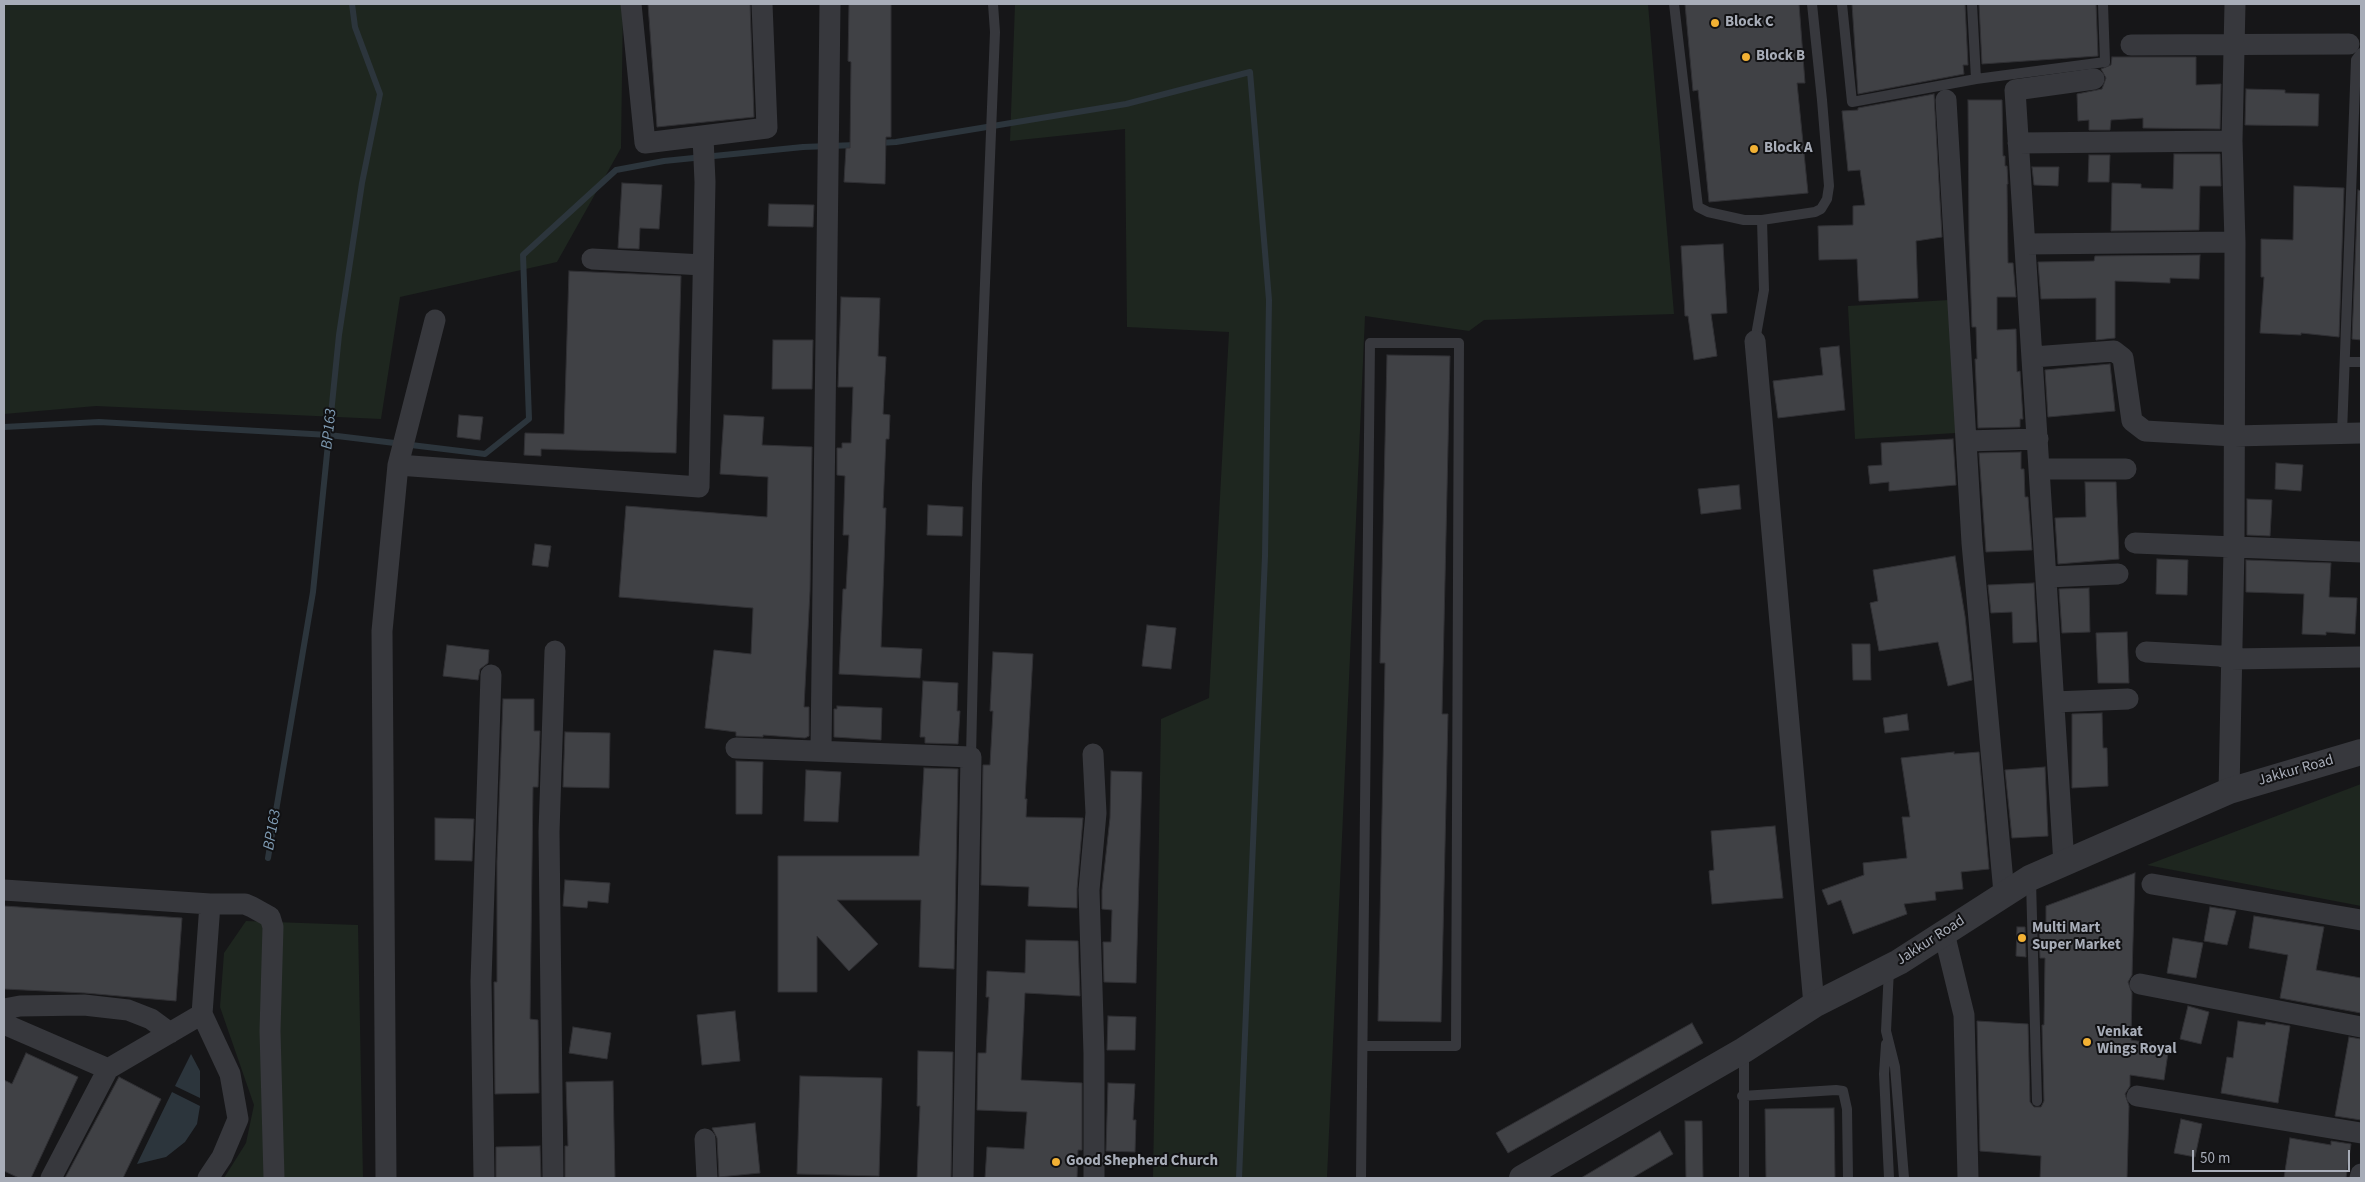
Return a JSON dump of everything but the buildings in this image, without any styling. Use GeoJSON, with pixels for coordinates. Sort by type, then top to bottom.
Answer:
{"type":"FeatureCollection","features":[{"type":"Feature","properties":{"kind":"street"},"geometry":{"type":"LineString","coordinates":[[631,4],[645,143],[703,140],[767,128],[762,4]]}},
{"type":"Feature","properties":{"kind":"street"},"geometry":{"type":"LineString","coordinates":[[821,752],[830,4]]}},
{"type":"Feature","properties":{"kind":"street"},"geometry":{"type":"LineString","coordinates":[[2229,791],[2234,548],[2235,242],[2232,141],[2235,4]]}},
{"type":"Feature","properties":{"kind":"street"},"geometry":{"type":"LineString","coordinates":[[2131,45],[2234,44],[2355,48]]}},
{"type":"Feature","properties":{"kind":"street"},"geometry":{"type":"LineString","coordinates":[[2064,864],[2014,82],[2094,79]]}},
{"type":"Feature","properties":{"kind":"street"},"geometry":{"type":"LineString","coordinates":[[1946,93],[1972,543],[2004,893]]}},
{"type":"Feature","properties":{"kind":"street"},"geometry":{"type":"LineString","coordinates":[[398,465],[698,487],[705,172],[703,140]]}},
{"type":"Feature","properties":{"kind":"street"},"geometry":{"type":"LineString","coordinates":[[2018,143],[2232,141]]}},
{"type":"Feature","properties":{"kind":"street"},"geometry":{"type":"LineString","coordinates":[[2025,244],[2235,242]]}},
{"type":"Feature","properties":{"kind":"street"},"geometry":{"type":"LineString","coordinates":[[592,260],[703,265]]}},
{"type":"Feature","properties":{"kind":"street"},"geometry":{"type":"LineString","coordinates":[[386,1178],[382,631],[398,465],[434,320]]}},
{"type":"Feature","properties":{"kind":"street"},"geometry":{"type":"LineString","coordinates":[[1755,342],[1814,1005]]}},
{"type":"Feature","properties":{"kind":"street"},"geometry":{"type":"LineString","coordinates":[[2033,357],[2114,351],[2123,358],[2132,421],[2145,431],[2234,436],[2352,433]]}},
{"type":"Feature","properties":{"kind":"street"},"geometry":{"type":"LineString","coordinates":[[1966,441],[2038,439]]}},
{"type":"Feature","properties":{"kind":"street"},"geometry":{"type":"LineString","coordinates":[[2040,469],[2126,469]]}},
{"type":"Feature","properties":{"kind":"street"},"geometry":{"type":"LineString","coordinates":[[2134,544],[2361,552]]}},
{"type":"Feature","properties":{"kind":"street"},"geometry":{"type":"LineString","coordinates":[[2047,578],[2118,574]]}},
{"type":"Feature","properties":{"kind":"street"},"geometry":{"type":"LineString","coordinates":[[553,1178],[549,832],[555,651]]}},
{"type":"Feature","properties":{"kind":"street"},"geometry":{"type":"LineString","coordinates":[[2146,652],[2220,656],[2231,659],[2361,657]]}},
{"type":"Feature","properties":{"kind":"street"},"geometry":{"type":"LineString","coordinates":[[484,1178],[481,981],[491,675]]}},
{"type":"Feature","properties":{"kind":"street"},"geometry":{"type":"LineString","coordinates":[[2054,702],[2128,699]]}},
{"type":"Feature","properties":{"kind":"street"},"geometry":{"type":"LineString","coordinates":[[736,748],[971,757],[963,1178]]}},
{"type":"Feature","properties":{"kind":"street","name":"Jakkur Road"},"geometry":{"type":"LineString","coordinates":[[1522,1178],[1744,1050],[1814,1005],[1889,968],[2030,878],[2229,791],[2361,752]]}},
{"type":"Feature","properties":{"kind":"street"},"geometry":{"type":"LineString","coordinates":[[1093,754],[1096,813],[1090,890],[1094,1054],[1094,1178]]}},
{"type":"Feature","properties":{"kind":"street"},"geometry":{"type":"LineString","coordinates":[[2152,884],[2361,920]]}},
{"type":"Feature","properties":{"kind":"street"},"geometry":{"type":"LineString","coordinates":[[4,890],[210,904],[245,904],[270,917],[273,927],[270,1031],[274,1178]]}},
{"type":"Feature","properties":{"kind":"street"},"geometry":{"type":"LineString","coordinates":[[208,1178],[222,1158],[238,1119],[230,1074],[202,1014],[210,904]]}},
{"type":"Feature","properties":{"kind":"street"},"geometry":{"type":"LineString","coordinates":[[1944,933],[1964,1016],[1968,1178]]}},
{"type":"Feature","properties":{"kind":"street"},"geometry":{"type":"LineString","coordinates":[[2140,984],[2361,1026]]}},
{"type":"Feature","properties":{"kind":"street"},"geometry":{"type":"LineString","coordinates":[[4,1009],[20,1006],[84,1005],[128,1010],[151,1019],[170,1032]]}},
{"type":"Feature","properties":{"kind":"street"},"geometry":{"type":"LineString","coordinates":[[51,1178],[108,1069],[202,1014]]}},
{"type":"Feature","properties":{"kind":"street"},"geometry":{"type":"LineString","coordinates":[[4,1024],[108,1069]]}},
{"type":"Feature","properties":{"kind":"street"},"geometry":{"type":"LineString","coordinates":[[2137,1096],[2361,1133]]}},
{"type":"Feature","properties":{"kind":"street"},"geometry":{"type":"LineString","coordinates":[[705,1139],[707,1178]]}},
{"type":"Feature","properties":{"kind":"street"},"geometry":{"type":"LineString","coordinates":[[2360,1178],[2361,1174]]}},
{"type":"Feature","properties":{"kind":"lane"},"geometry":{"type":"LineString","coordinates":[[971,757],[977,484],[995,32],[993,4]]}},
{"type":"Feature","properties":{"kind":"lane"},"geometry":{"type":"LineString","coordinates":[[1674,4],[1698,207],[1708,212],[1744,220],[1762,220],[1815,212],[1821,209],[1827,199],[1828,186],[1822,100],[1812,4]]}},
{"type":"Feature","properties":{"kind":"lane"},"geometry":{"type":"LineString","coordinates":[[1842,4],[1852,102],[1946,93],[1976,80],[2014,82],[2105,62],[2103,4]]}},
{"type":"Feature","properties":{"kind":"lane"},"geometry":{"type":"LineString","coordinates":[[1972,4],[1976,80]]}},
{"type":"Feature","properties":{"kind":"lane"},"geometry":{"type":"LineString","coordinates":[[2352,433],[2346,362],[2355,48]]}},
{"type":"Feature","properties":{"kind":"lane"},"geometry":{"type":"LineString","coordinates":[[1755,342],[1764,290],[1762,220]]}},
{"type":"Feature","properties":{"kind":"lane"},"geometry":{"type":"LineString","coordinates":[[1361,1178],[1364,1046],[1370,343],[1459,343],[1456,1046],[1364,1046]]}},
{"type":"Feature","properties":{"kind":"lane"},"geometry":{"type":"LineString","coordinates":[[2346,362],[2361,362]]}},
{"type":"Feature","properties":{"kind":"lane"},"geometry":{"type":"LineString","coordinates":[[2030,878],[2038,1101]]}},
{"type":"Feature","properties":{"kind":"lane"},"geometry":{"type":"LineString","coordinates":[[1889,968],[1884,1074],[1889,1178]]}},
{"type":"Feature","properties":{"kind":"lane"},"geometry":{"type":"LineString","coordinates":[[1886,1031],[1895,1066],[1904,1178]]}},
{"type":"Feature","properties":{"kind":"lane"},"geometry":{"type":"LineString","coordinates":[[1744,1050],[1742,1096],[1744,1178]]}},
{"type":"Feature","properties":{"kind":"lane"},"geometry":{"type":"LineString","coordinates":[[1742,1096],[1843,1091],[1847,1116],[1848,1178]]}},
{"type":"Feature","properties":{"kind":"shaded area"},"geometry":{"type":"Polygon","coordinates":[[[4,4],[623,4],[621,148],[557,262],[400,297],[381,419],[96,406],[4,414],[4,4]]]}},
{"type":"Feature","properties":{"kind":"shaded area"},"geometry":{"type":"Polygon","coordinates":[[[1015,4],[1648,4],[1674,314],[1484,320],[1469,331],[1365,316],[1327,1178],[1153,1178],[1161,719],[1209,698],[1229,332],[1127,327],[1125,129],[1010,141],[1015,4]]]}},
{"type":"Feature","properties":{"kind":"shaded area"},"geometry":{"type":"Polygon","coordinates":[[[1949,300],[1956,433],[1855,439],[1848,306],[1949,300]]]}},
{"type":"Feature","properties":{"kind":"shaded area"},"geometry":{"type":"Polygon","coordinates":[[[2361,784],[2361,906],[2147,865],[2361,784]]]}},
{"type":"Feature","properties":{"kind":"shaded area"},"geometry":{"type":"Polygon","coordinates":[[[246,921],[358,925],[363,1178],[224,1178],[246,1143],[254,1105],[220,1007],[224,953],[246,921]]]}},
{"type":"Feature","properties":{"kind":"shaded area"},"geometry":{"type":"Polygon","coordinates":[[[191,1054],[200,1071],[200,1098],[175,1086],[191,1054]]]}},
{"type":"Feature","properties":{"kind":"shaded area"},"geometry":{"type":"Polygon","coordinates":[[[172,1092],[200,1106],[197,1124],[185,1142],[166,1157],[137,1164],[172,1092]]]}},
{"type":"Feature","properties":{"kind":"waterway","name":"BP163"},"geometry":{"type":"LineString","coordinates":[[268,858],[313,592],[339,335],[362,183],[380,94],[355,27],[352,4]]}},
{"type":"Feature","properties":{"kind":"waterway"},"geometry":{"type":"LineString","coordinates":[[879,143],[896,142],[1126,104],[1250,72],[1269,300],[1265,556],[1239,1178]]}},
{"type":"Feature","properties":{"kind":"waterway"},"geometry":{"type":"LineString","coordinates":[[4,427],[99,422],[329,435],[485,454],[529,419],[523,255],[616,170],[664,161],[803,147],[856,145]]}},
{"type":"Feature","properties":{"kind":"place","name":"Block C"},"geometry":{"type":"Point","coordinates":[1715,23]}},
{"type":"Feature","properties":{"kind":"place","name":"Block B"},"geometry":{"type":"Point","coordinates":[1746,57]}},
{"type":"Feature","properties":{"kind":"place","name":"Block A"},"geometry":{"type":"Point","coordinates":[1754,149]}},
{"type":"Feature","properties":{"kind":"place","name":"Multi Mart Super Market"},"geometry":{"type":"Point","coordinates":[2022,938]}},
{"type":"Feature","properties":{"kind":"place","name":"Venkat Wings Royal"},"geometry":{"type":"Point","coordinates":[2087,1042]}},
{"type":"Feature","properties":{"kind":"place","name":"Good Shepherd Church"},"geometry":{"type":"Point","coordinates":[1056,1162]}}]}
